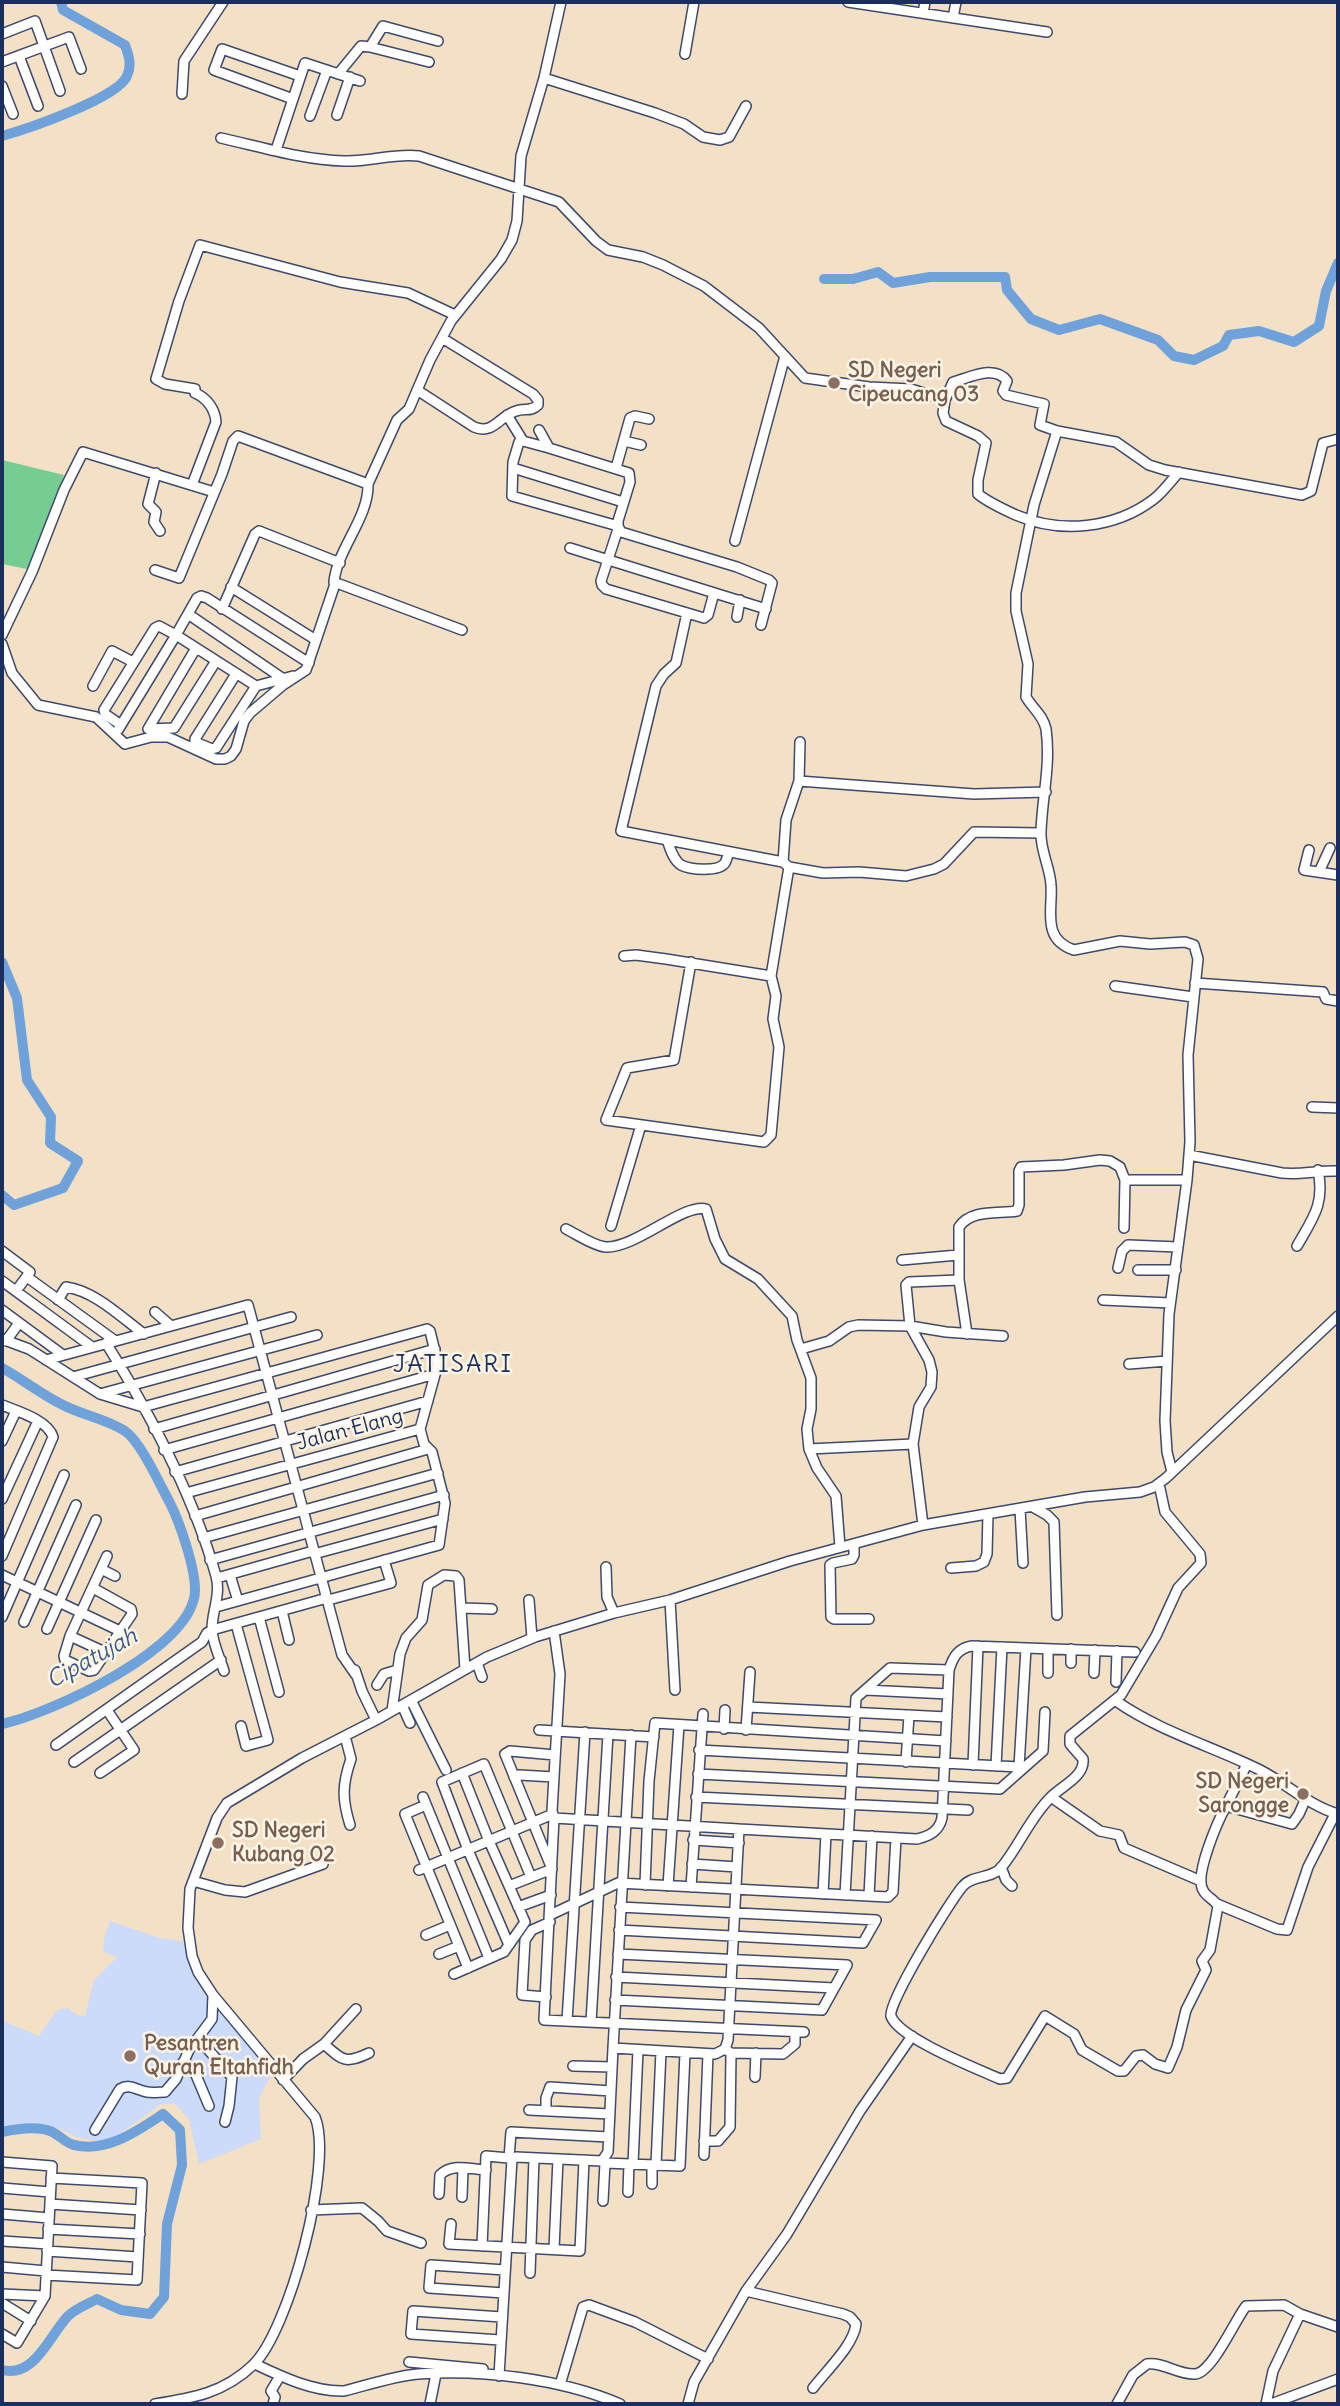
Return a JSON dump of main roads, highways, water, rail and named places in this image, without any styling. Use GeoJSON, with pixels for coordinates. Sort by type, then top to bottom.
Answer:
{"type":"FeatureCollection","features":[{"type":"Feature","properties":{"kind":"waterway","name":"Cipatujah"},"geometry":{"type":"LineString","coordinates":[[2,136],[90,103],[120,85],[129,72],[129,57],[125,45],[63,10],[61,2]]}},
{"type":"Feature","properties":{"kind":"waterway"},"geometry":{"type":"LineString","coordinates":[[824,279],[853,279],[878,272],[893,283],[930,277],[1005,277],[1007,290],[1031,319],[1059,330],[1100,319],[1158,340],[1174,356],[1194,360],[1223,346],[1229,335],[1259,331],[1294,342],[1319,326],[1326,291],[1338,263]]}},
{"type":"Feature","properties":{"kind":"waterway","name":"Cipatujah"},"geometry":{"type":"LineString","coordinates":[[2,962],[17,998],[27,1080],[51,1117],[50,1143],[78,1161],[63,1188],[14,1205],[2,1195]]}},
{"type":"Feature","properties":{"kind":"waterway","name":"Cipatujah"},"geometry":{"type":"LineString","coordinates":[[2,1368],[46,1396],[109,1423],[131,1437],[150,1464],[174,1512],[190,1558],[195,1590],[189,1612],[172,1634],[147,1655],[85,1692],[53,1707],[2,1724]]}},
{"type":"Feature","properties":{"kind":"waterway","name":"Cipatujah"},"geometry":{"type":"LineString","coordinates":[[2,2132],[44,2129],[74,2145],[98,2146],[121,2139],[163,2114],[180,2130],[182,2165],[167,2224],[164,2297],[150,2314],[121,2310],[97,2299],[68,2316],[40,2353],[24,2368],[2,2370]]}},
{"type":"Feature","properties":{"kind":"place","name":"SD Negeri Cipeucang 03"},"geometry":{"type":"Point","coordinates":[834,383]}},
{"type":"Feature","properties":{"kind":"place","name":"SD Negeri Sarongge"},"geometry":{"type":"Point","coordinates":[1303,1794]}},
{"type":"Feature","properties":{"kind":"place","name":"SD Negeri Kubang 02"},"geometry":{"type":"Point","coordinates":[218,1843]}},
{"type":"Feature","properties":{"kind":"place","name":"Pesantren Quran Eltahfidh"},"geometry":{"type":"Point","coordinates":[130,2056]}},
{"type":"Feature","properties":{"kind":"district","name":"JATISARI"},"geometry":{"type":"Point","coordinates":[453,1365]}}]}
